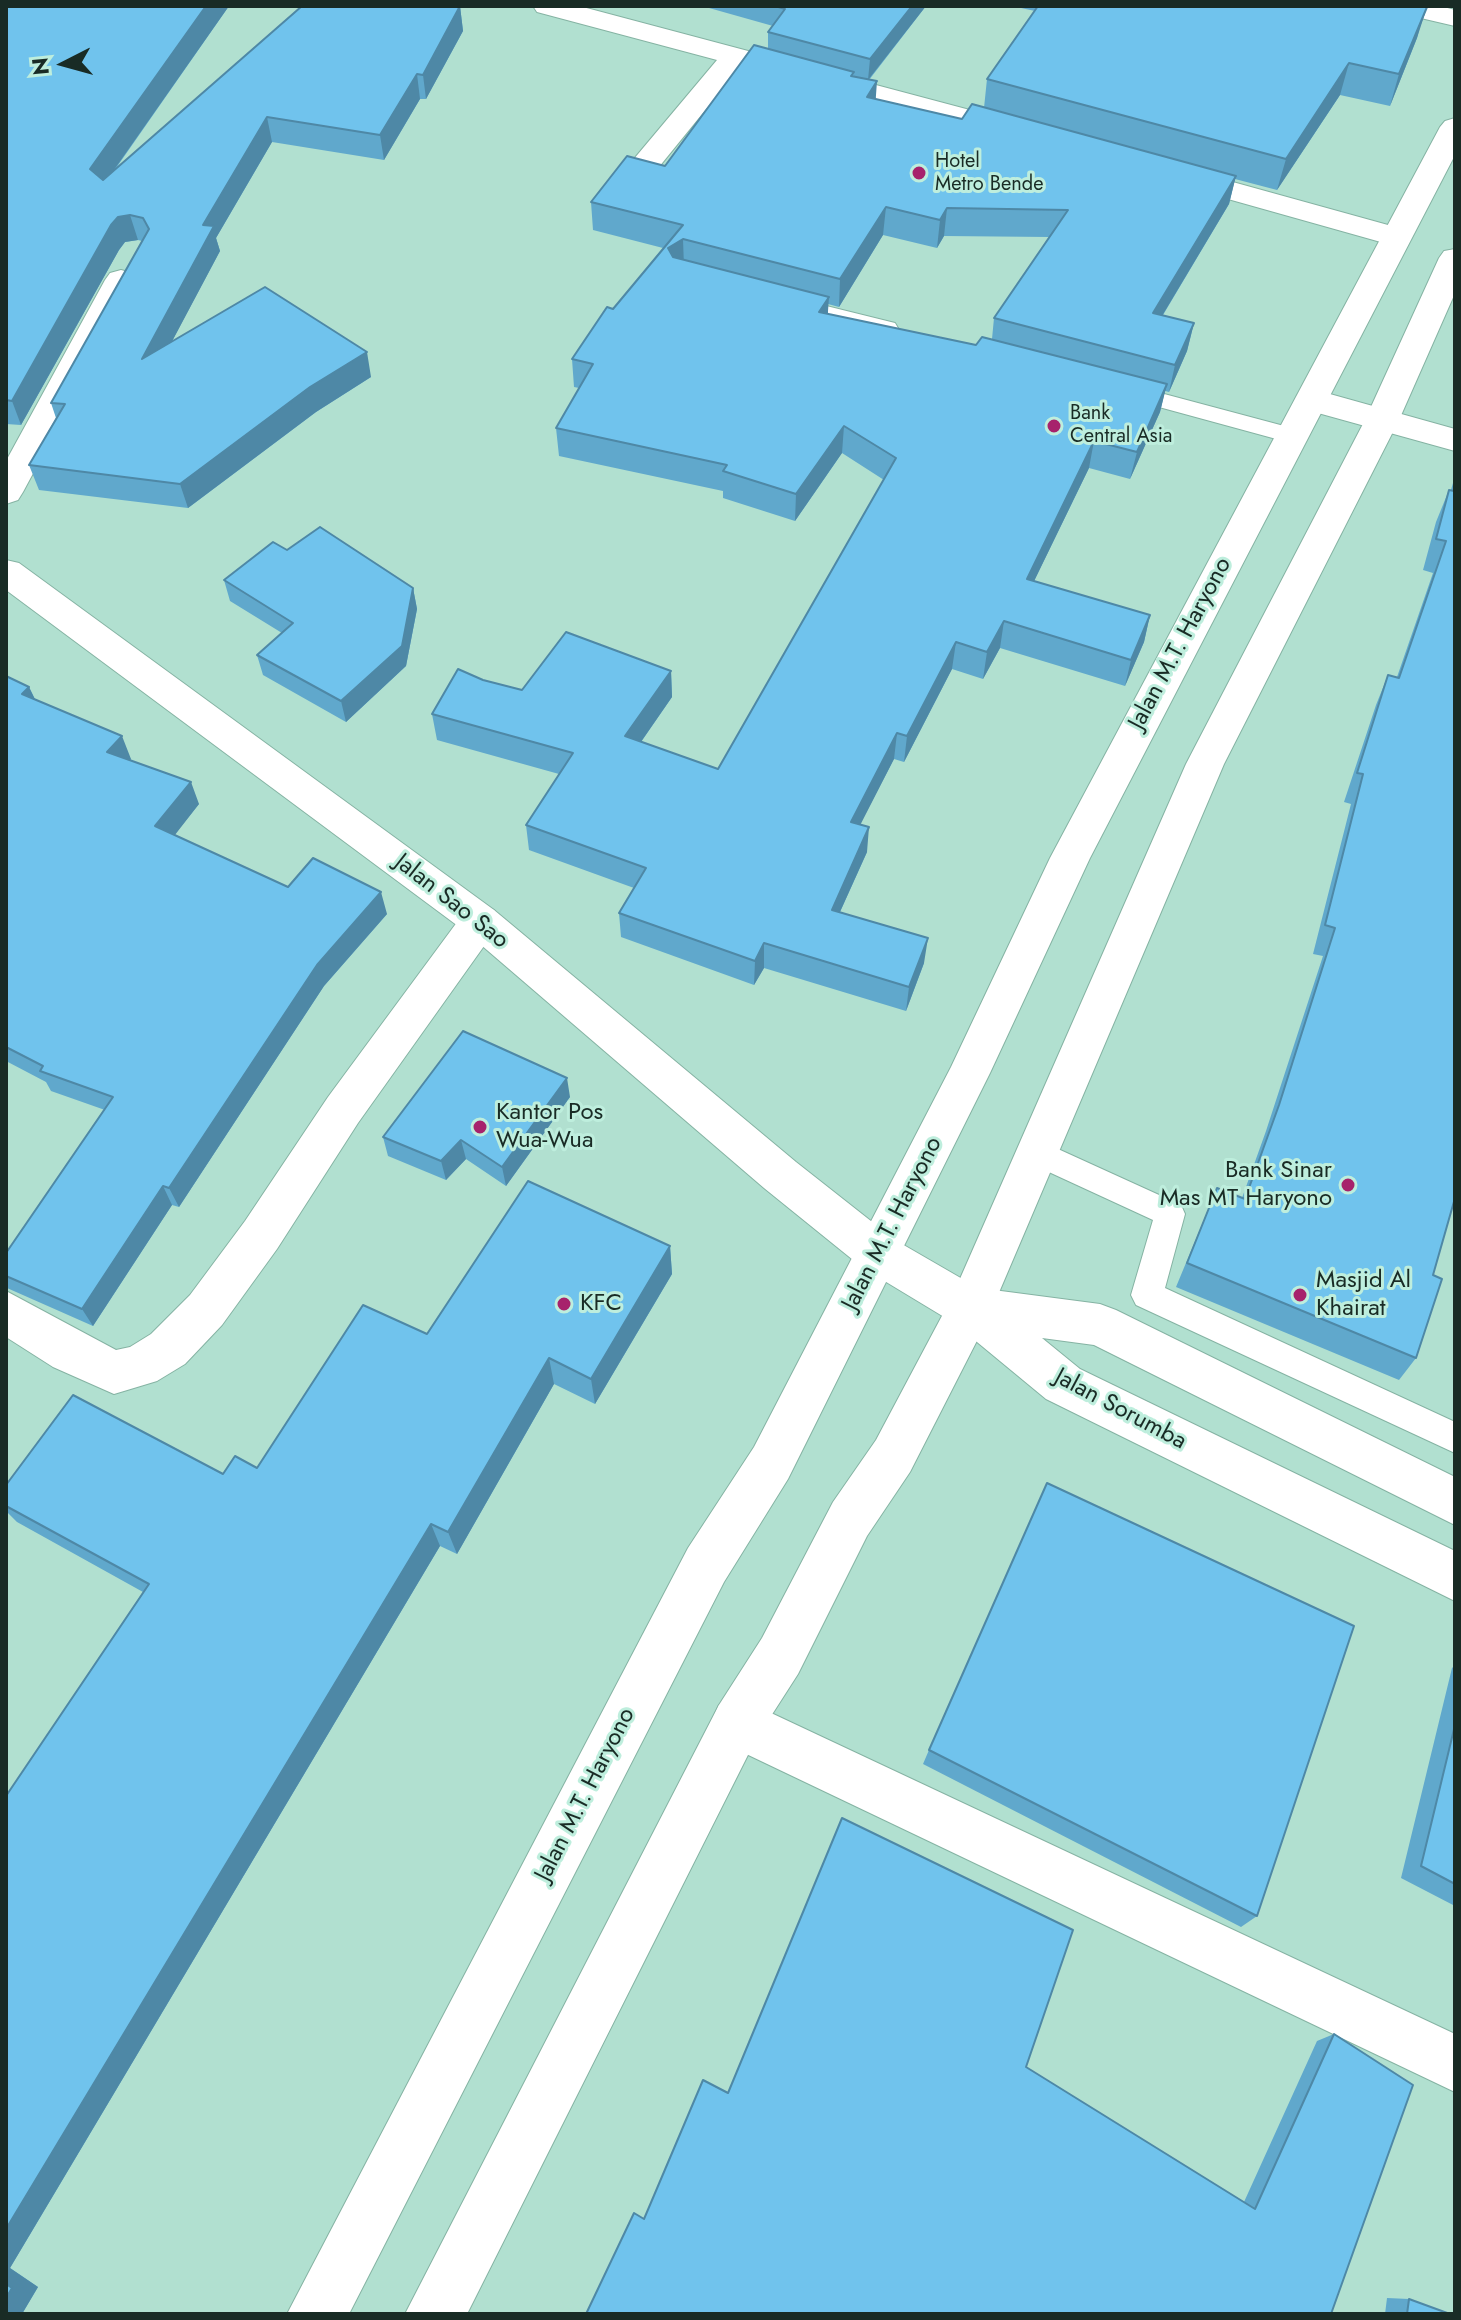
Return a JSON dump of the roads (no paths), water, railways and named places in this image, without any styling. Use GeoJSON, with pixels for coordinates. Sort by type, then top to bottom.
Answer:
{"type":"FeatureCollection","features":[{"type":"Feature","properties":{"kind":"main road"},"geometry":{"type":"LineString","coordinates":[[547,6],[1050,140]]}},
{"type":"Feature","properties":{"kind":"main road"},"geometry":{"type":"LineString","coordinates":[[1405,6],[1455,18]]}},
{"type":"Feature","properties":{"kind":"main road"},"geometry":{"type":"LineString","coordinates":[[639,172],[734,57]]}},
{"type":"Feature","properties":{"kind":"main road","name":"Jalan M.T. Haryono"},"geometry":{"type":"LineString","coordinates":[[317,2314],[706,1565],[771,1463],[879,1254],[1070,858],[1455,127]]}},
{"type":"Feature","properties":{"kind":"main road"},"geometry":{"type":"LineString","coordinates":[[1155,170],[1395,237]]}},
{"type":"Feature","properties":{"kind":"main road"},"geometry":{"type":"LineString","coordinates":[[6,492],[82,347],[137,252]]}},
{"type":"Feature","properties":{"kind":"main road"},"geometry":{"type":"LineString","coordinates":[[435,2314],[737,1723],[780,1656],[850,1519],[893,1456],[970,1308],[1205,764],[1382,420],[1455,258]]}},
{"type":"Feature","properties":{"kind":"main road"},"geometry":{"type":"LineString","coordinates":[[1312,400],[1455,440]]}},
{"type":"Feature","properties":{"kind":"main road","name":"Jalan Sao Sao"},"geometry":{"type":"LineString","coordinates":[[6,572],[480,921],[780,1175],[879,1254],[970,1308]]}},
{"type":"Feature","properties":{"kind":"main road"},"geometry":{"type":"LineString","coordinates":[[6,1312],[70,1352],[114,1372],[140,1366],[168,1349],[206,1310],[252,1247],[343,1110],[480,921]]}},
{"type":"Feature","properties":{"kind":"main road"},"geometry":{"type":"LineString","coordinates":[[970,1308],[1100,1325],[1455,1502]]}},
{"type":"Feature","properties":{"kind":"main road","name":"Jalan Sorumba"},"geometry":{"type":"LineString","coordinates":[[970,1308],[1063,1384],[1455,1577]]}},
{"type":"Feature","properties":{"kind":"main road"},"geometry":{"type":"LineString","coordinates":[[737,1723],[1455,2064]]}},
{"type":"Feature","properties":{"kind":"lane"},"geometry":{"type":"LineString","coordinates":[[774,300],[909,334]]}},
{"type":"Feature","properties":{"kind":"lane"},"geometry":{"type":"LineString","coordinates":[[1107,386],[1291,435]]}},
{"type":"Feature","properties":{"kind":"lane"},"geometry":{"type":"LineString","coordinates":[[1036,1152],[1170,1214],[1147,1295],[1455,1438]]}},
{"type":"Feature","properties":{"kind":"place","name":"Hotel Metro Bende"},"geometry":{"type":"Point","coordinates":[919,173]}},
{"type":"Feature","properties":{"kind":"place","name":"Bank Central Asia"},"geometry":{"type":"Point","coordinates":[1054,426]}},
{"type":"Feature","properties":{"kind":"place","name":"Kantor Pos Wua-Wua"},"geometry":{"type":"Point","coordinates":[480,1127]}},
{"type":"Feature","properties":{"kind":"place","name":"Bank Sinar Mas MT Haryono"},"geometry":{"type":"Point","coordinates":[1348,1185]}},
{"type":"Feature","properties":{"kind":"place","name":"Masjid Al Khairat"},"geometry":{"type":"Point","coordinates":[1300,1295]}},
{"type":"Feature","properties":{"kind":"place","name":"KFC"},"geometry":{"type":"Point","coordinates":[564,1304]}}]}
